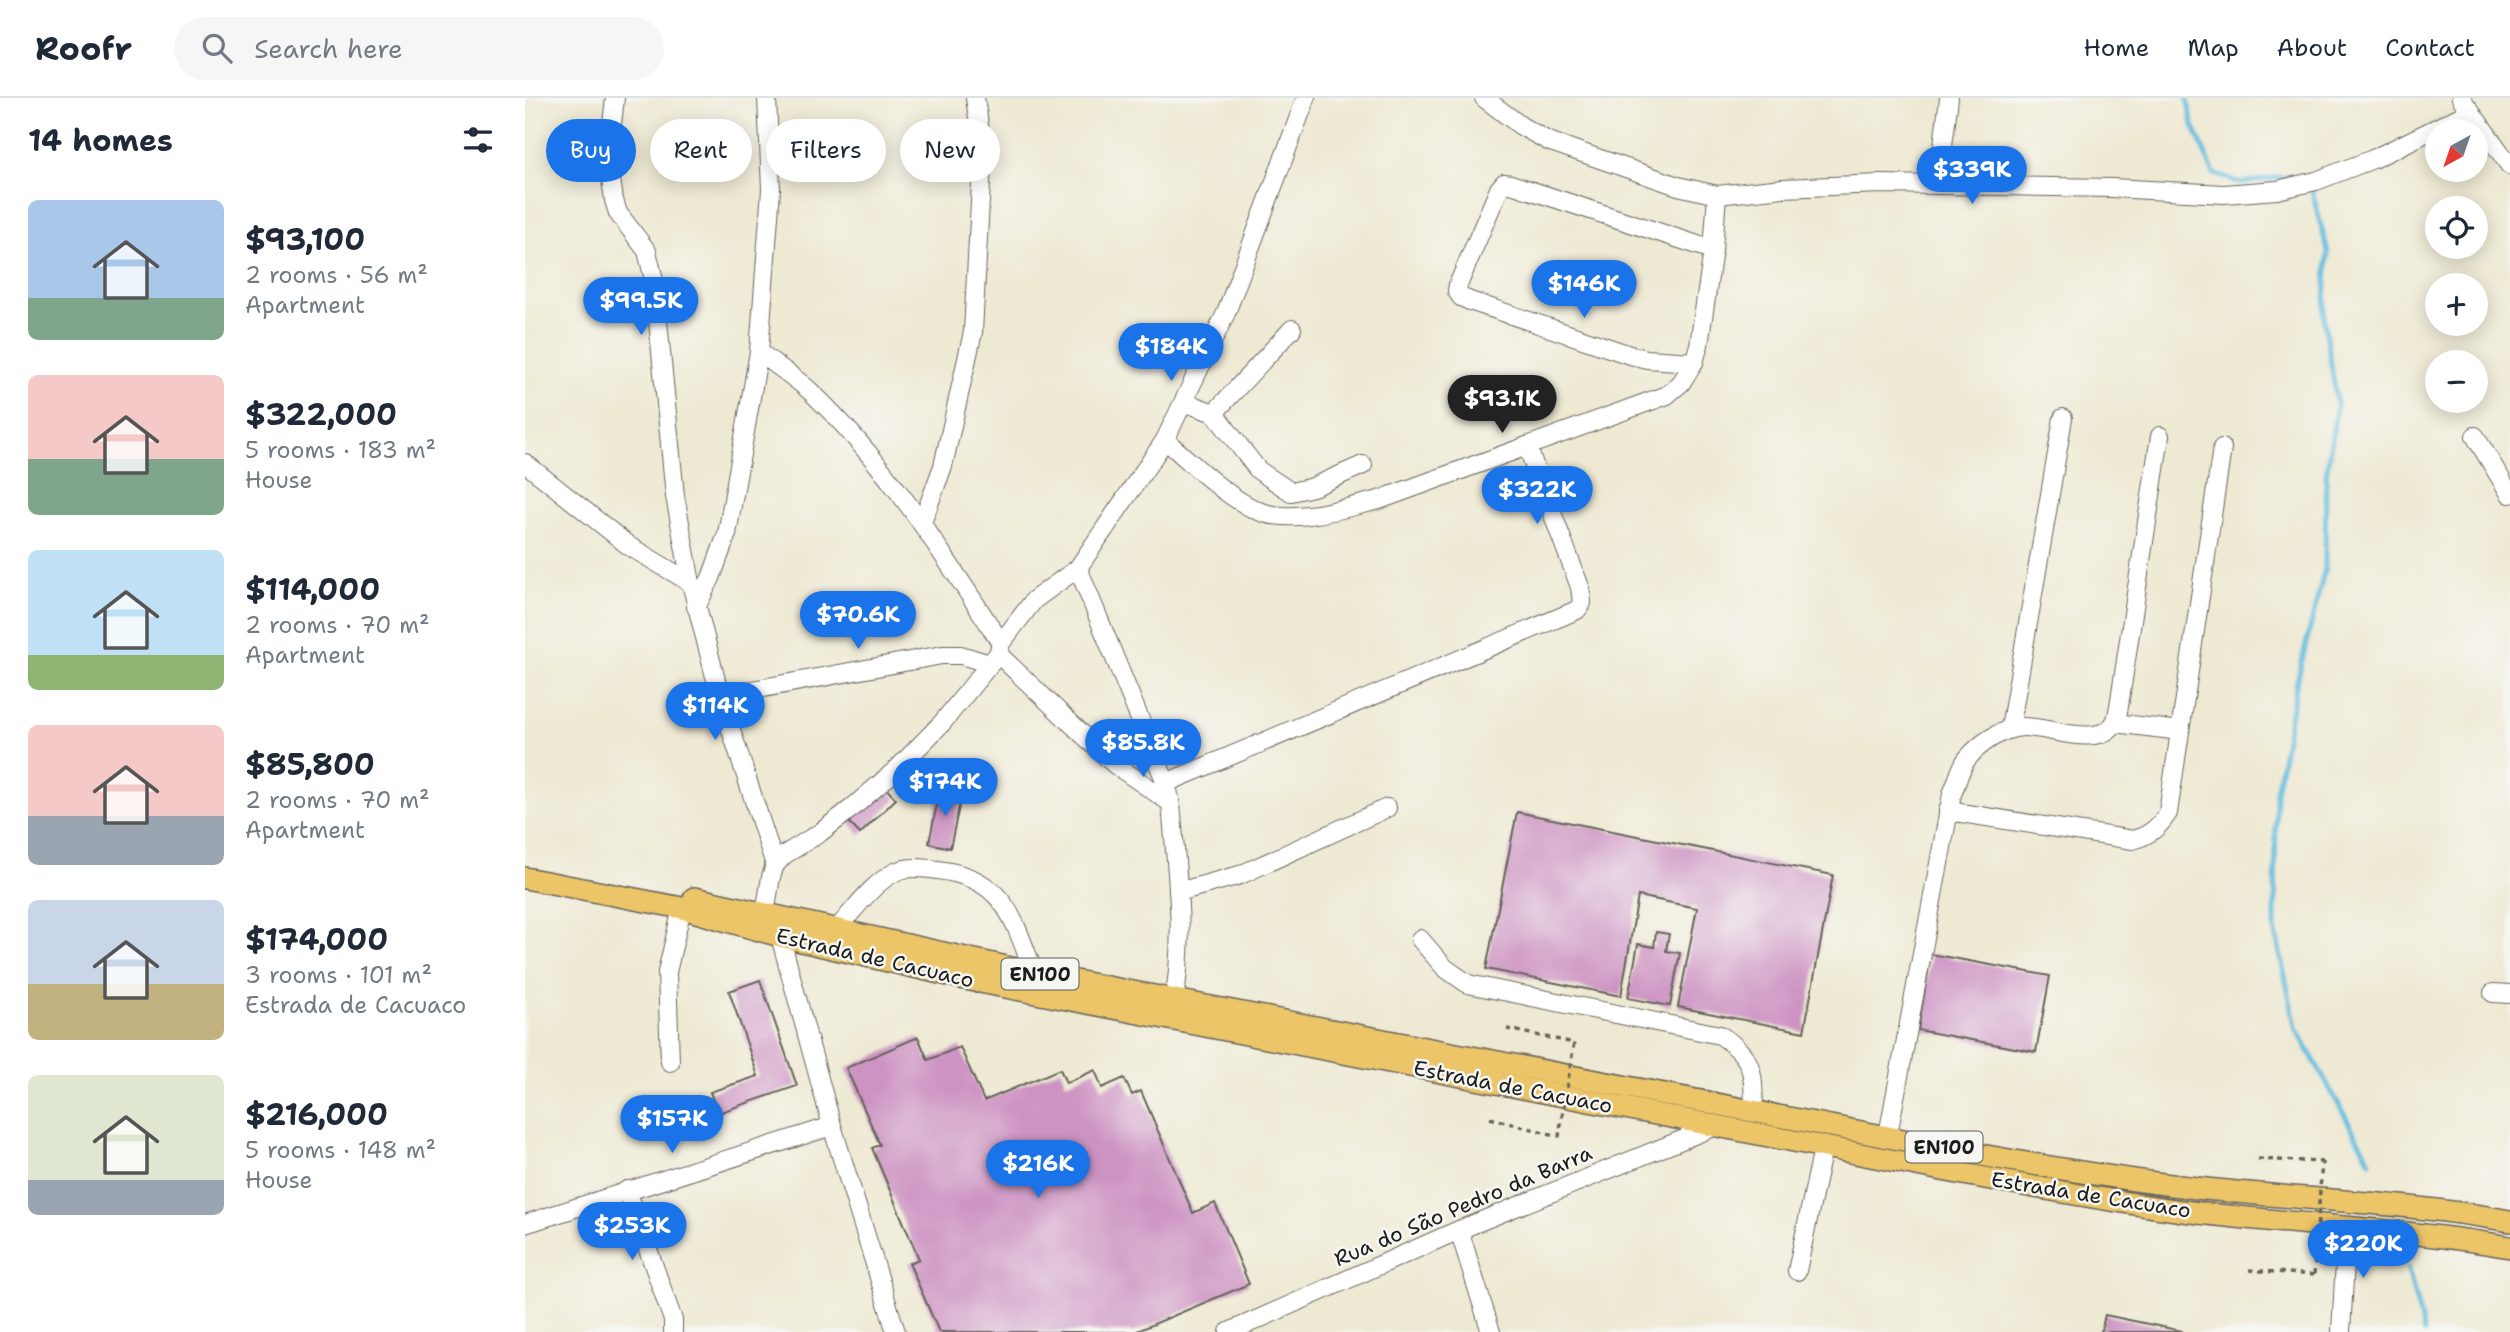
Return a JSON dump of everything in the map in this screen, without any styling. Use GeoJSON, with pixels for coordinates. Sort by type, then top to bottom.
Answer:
{"type":"FeatureCollection","features":[{"type":"Feature","properties":{"kind":"main road","name":"Estrada de Cacuaco"},"geometry":{"type":"LineString","coordinates":[[525,863],[1034,973],[2094,1174],[2199,1188],[2348,1200],[2510,1221]]}},
{"type":"Feature","properties":{"kind":"main road","name":"Estrada de Cacuaco"},"geometry":{"type":"LineString","coordinates":[[525,878],[682,908],[780,936],[970,980],[1823,1148],[2061,1192],[2170,1209],[2347,1226],[2510,1247]]}},
{"type":"Feature","properties":{"kind":"street"},"geometry":{"type":"LineString","coordinates":[[615,98],[608,159],[609,177],[618,213],[647,251],[654,280],[675,496],[696,607],[720,696],[775,865]]}},
{"type":"Feature","properties":{"kind":"street"},"geometry":{"type":"LineString","coordinates":[[696,607],[711,578],[727,534],[759,352],[771,189],[767,98]]}},
{"type":"Feature","properties":{"kind":"street"},"geometry":{"type":"LineString","coordinates":[[922,523],[943,466],[973,332],[982,164],[975,98]]}},
{"type":"Feature","properties":{"kind":"street"},"geometry":{"type":"LineString","coordinates":[[765,913],[775,865],[784,855],[808,841],[852,808],[898,768],[942,723],[997,654],[1034,600],[1078,568],[1165,440],[1226,313],[1306,98]]}},
{"type":"Feature","properties":{"kind":"street"},"geometry":{"type":"LineString","coordinates":[[1484,98],[1521,126],[1548,141],[1678,186],[1717,195],[1783,188],[1880,184],[2112,188],[2224,194],[2277,190],[2316,181],[2373,159],[2466,104],[2510,166]]}},
{"type":"Feature","properties":{"kind":"street"},"geometry":{"type":"LineString","coordinates":[[1938,185],[1949,98]]}},
{"type":"Feature","properties":{"kind":"street"},"geometry":{"type":"LineString","coordinates":[[1694,362],[1647,359],[1587,341],[1470,302],[1461,297],[1457,291],[1458,285],[1504,183],[1713,250]]}},
{"type":"Feature","properties":{"kind":"street"},"geometry":{"type":"LineString","coordinates":[[1165,440],[1243,503],[1261,512],[1285,517],[1379,500],[1667,395],[1681,383],[1694,362],[1705,313],[1717,195]]}},
{"type":"Feature","properties":{"kind":"street"},"geometry":{"type":"LineString","coordinates":[[1214,413],[1292,329]]}},
{"type":"Feature","properties":{"kind":"street"},"geometry":{"type":"LineString","coordinates":[[759,352],[808,389],[837,418],[922,523],[997,654],[1114,764],[1171,803]]}},
{"type":"Feature","properties":{"kind":"street"},"geometry":{"type":"LineString","coordinates":[[1184,402],[1214,413],[1258,470],[1291,492],[1313,487],[1363,465]]}},
{"type":"Feature","properties":{"kind":"street"},"geometry":{"type":"LineString","coordinates":[[2010,729],[2063,418]]}},
{"type":"Feature","properties":{"kind":"street"},"geometry":{"type":"LineString","coordinates":[[1888,1135],[1952,794],[1965,761],[1996,735],[2024,727],[2086,737],[2104,733],[2115,723],[2160,436]]}},
{"type":"Feature","properties":{"kind":"street"},"geometry":{"type":"LineString","coordinates":[[2475,436],[2510,494]]}},
{"type":"Feature","properties":{"kind":"street"},"geometry":{"type":"LineString","coordinates":[[1166,783],[1577,610],[1582,603],[1580,587],[1527,446]]}},
{"type":"Feature","properties":{"kind":"street"},"geometry":{"type":"LineString","coordinates":[[1948,811],[2133,840],[2158,828],[2168,813],[2222,449]]}},
{"type":"Feature","properties":{"kind":"street"},"geometry":{"type":"LineString","coordinates":[[525,463],[629,546],[691,583]]}},
{"type":"Feature","properties":{"kind":"street"},"geometry":{"type":"LineString","coordinates":[[1078,568],[1166,783],[1171,803],[1178,892],[1179,971],[1174,1000]]}},
{"type":"Feature","properties":{"kind":"street"},"geometry":{"type":"LineString","coordinates":[[720,696],[942,655],[997,654]]}},
{"type":"Feature","properties":{"kind":"street"},"geometry":{"type":"LineString","coordinates":[[2115,723],[2180,731]]}},
{"type":"Feature","properties":{"kind":"street"},"geometry":{"type":"LineString","coordinates":[[1178,892],[1240,875],[1387,808]]}},
{"type":"Feature","properties":{"kind":"street"},"geometry":{"type":"LineString","coordinates":[[837,929],[881,881],[898,871],[924,868],[967,875],[981,882],[1012,914],[1034,973]]}},
{"type":"Feature","properties":{"kind":"street"},"geometry":{"type":"LineString","coordinates":[[670,1062],[667,972],[682,908]]}},
{"type":"Feature","properties":{"kind":"street"},"geometry":{"type":"LineString","coordinates":[[780,936],[832,1126],[896,1332]]}},
{"type":"Feature","properties":{"kind":"street"},"geometry":{"type":"LineString","coordinates":[[1420,939],[1444,968],[1468,984],[1720,1035],[1742,1054],[1753,1072],[1754,1110]]}},
{"type":"Feature","properties":{"kind":"street"},"geometry":{"type":"LineString","coordinates":[[525,1224],[832,1126]]}},
{"type":"Feature","properties":{"kind":"street","name":"Rua do São Pedro da Barra"},"geometry":{"type":"LineString","coordinates":[[1229,1332],[1459,1230],[1716,1126]]}},
{"type":"Feature","properties":{"kind":"street"},"geometry":{"type":"LineString","coordinates":[[1797,1271],[1823,1148]]}},
{"type":"Feature","properties":{"kind":"street"},"geometry":{"type":"LineString","coordinates":[[627,1190],[673,1320],[673,1332]]}},
{"type":"Feature","properties":{"kind":"street"},"geometry":{"type":"LineString","coordinates":[[2341,1332],[2347,1226]]}},
{"type":"Feature","properties":{"kind":"street"},"geometry":{"type":"LineString","coordinates":[[1459,1230],[1491,1332]]}},
{"type":"Feature","properties":{"kind":"path"},"geometry":{"type":"LineString","coordinates":[[1490,1118],[1559,1136],[1574,1043],[1507,1029]]}},
{"type":"Feature","properties":{"kind":"path"},"geometry":{"type":"LineString","coordinates":[[2249,1270],[2313,1275],[2322,1162],[2258,1159]]}},
{"type":"Feature","properties":{"kind":"building"},"geometry":{"type":"Polygon","coordinates":[[[876,778],[896,799],[860,834],[840,813],[876,778]]]}},
{"type":"Feature","properties":{"kind":"building"},"geometry":{"type":"Polygon","coordinates":[[[940,789],[962,793],[950,848],[929,843],[940,789]]]}},
{"type":"Feature","properties":{"kind":"building"},"geometry":{"type":"Polygon","coordinates":[[[1517,812],[1833,875],[1804,1032],[1678,1007],[1697,908],[1638,896],[1621,996],[1486,969],[1517,812]]]}},
{"type":"Feature","properties":{"kind":"building"},"geometry":{"type":"Polygon","coordinates":[[[1656,932],[1669,934],[1666,951],[1680,953],[1670,1006],[1628,998],[1638,944],[1654,947],[1656,932]]]}},
{"type":"Feature","properties":{"kind":"building"},"geometry":{"type":"Polygon","coordinates":[[[1931,954],[2050,976],[2036,1052],[1918,1030],[1931,954]]]}},
{"type":"Feature","properties":{"kind":"building"},"geometry":{"type":"Polygon","coordinates":[[[760,980],[797,1086],[718,1113],[710,1092],[758,1076],[729,991],[760,980]]]}},
{"type":"Feature","properties":{"kind":"building"},"geometry":{"type":"Polygon","coordinates":[[[918,1037],[928,1060],[960,1047],[984,1101],[1060,1069],[1066,1083],[1095,1070],[1102,1088],[1124,1078],[1132,1095],[1141,1091],[1193,1213],[1215,1203],[1249,1284],[1135,1332],[939,1332],[909,1263],[919,1259],[872,1148],[880,1145],[846,1068],[918,1037]]]}},
{"type":"Feature","properties":{"kind":"building"},"geometry":{"type":"Polygon","coordinates":[[[2105,1315],[2182,1331],[2182,1332],[2101,1332],[2105,1315]]]}},
{"type":"Feature","properties":{"kind":"waterway"},"geometry":{"type":"LineString","coordinates":[[2187,98],[2193,125],[2214,174],[2241,183],[2281,177],[2293,180]]}},
{"type":"Feature","properties":{"kind":"waterway"},"geometry":{"type":"LineString","coordinates":[[2311,187],[2328,252],[2324,318],[2337,404],[2326,475],[2325,568],[2297,681],[2276,792],[2275,929],[2296,1028],[2370,1161]]}},
{"type":"Feature","properties":{"kind":"waterway"},"geometry":{"type":"LineString","coordinates":[[2408,1269],[2424,1332]]}}]}
